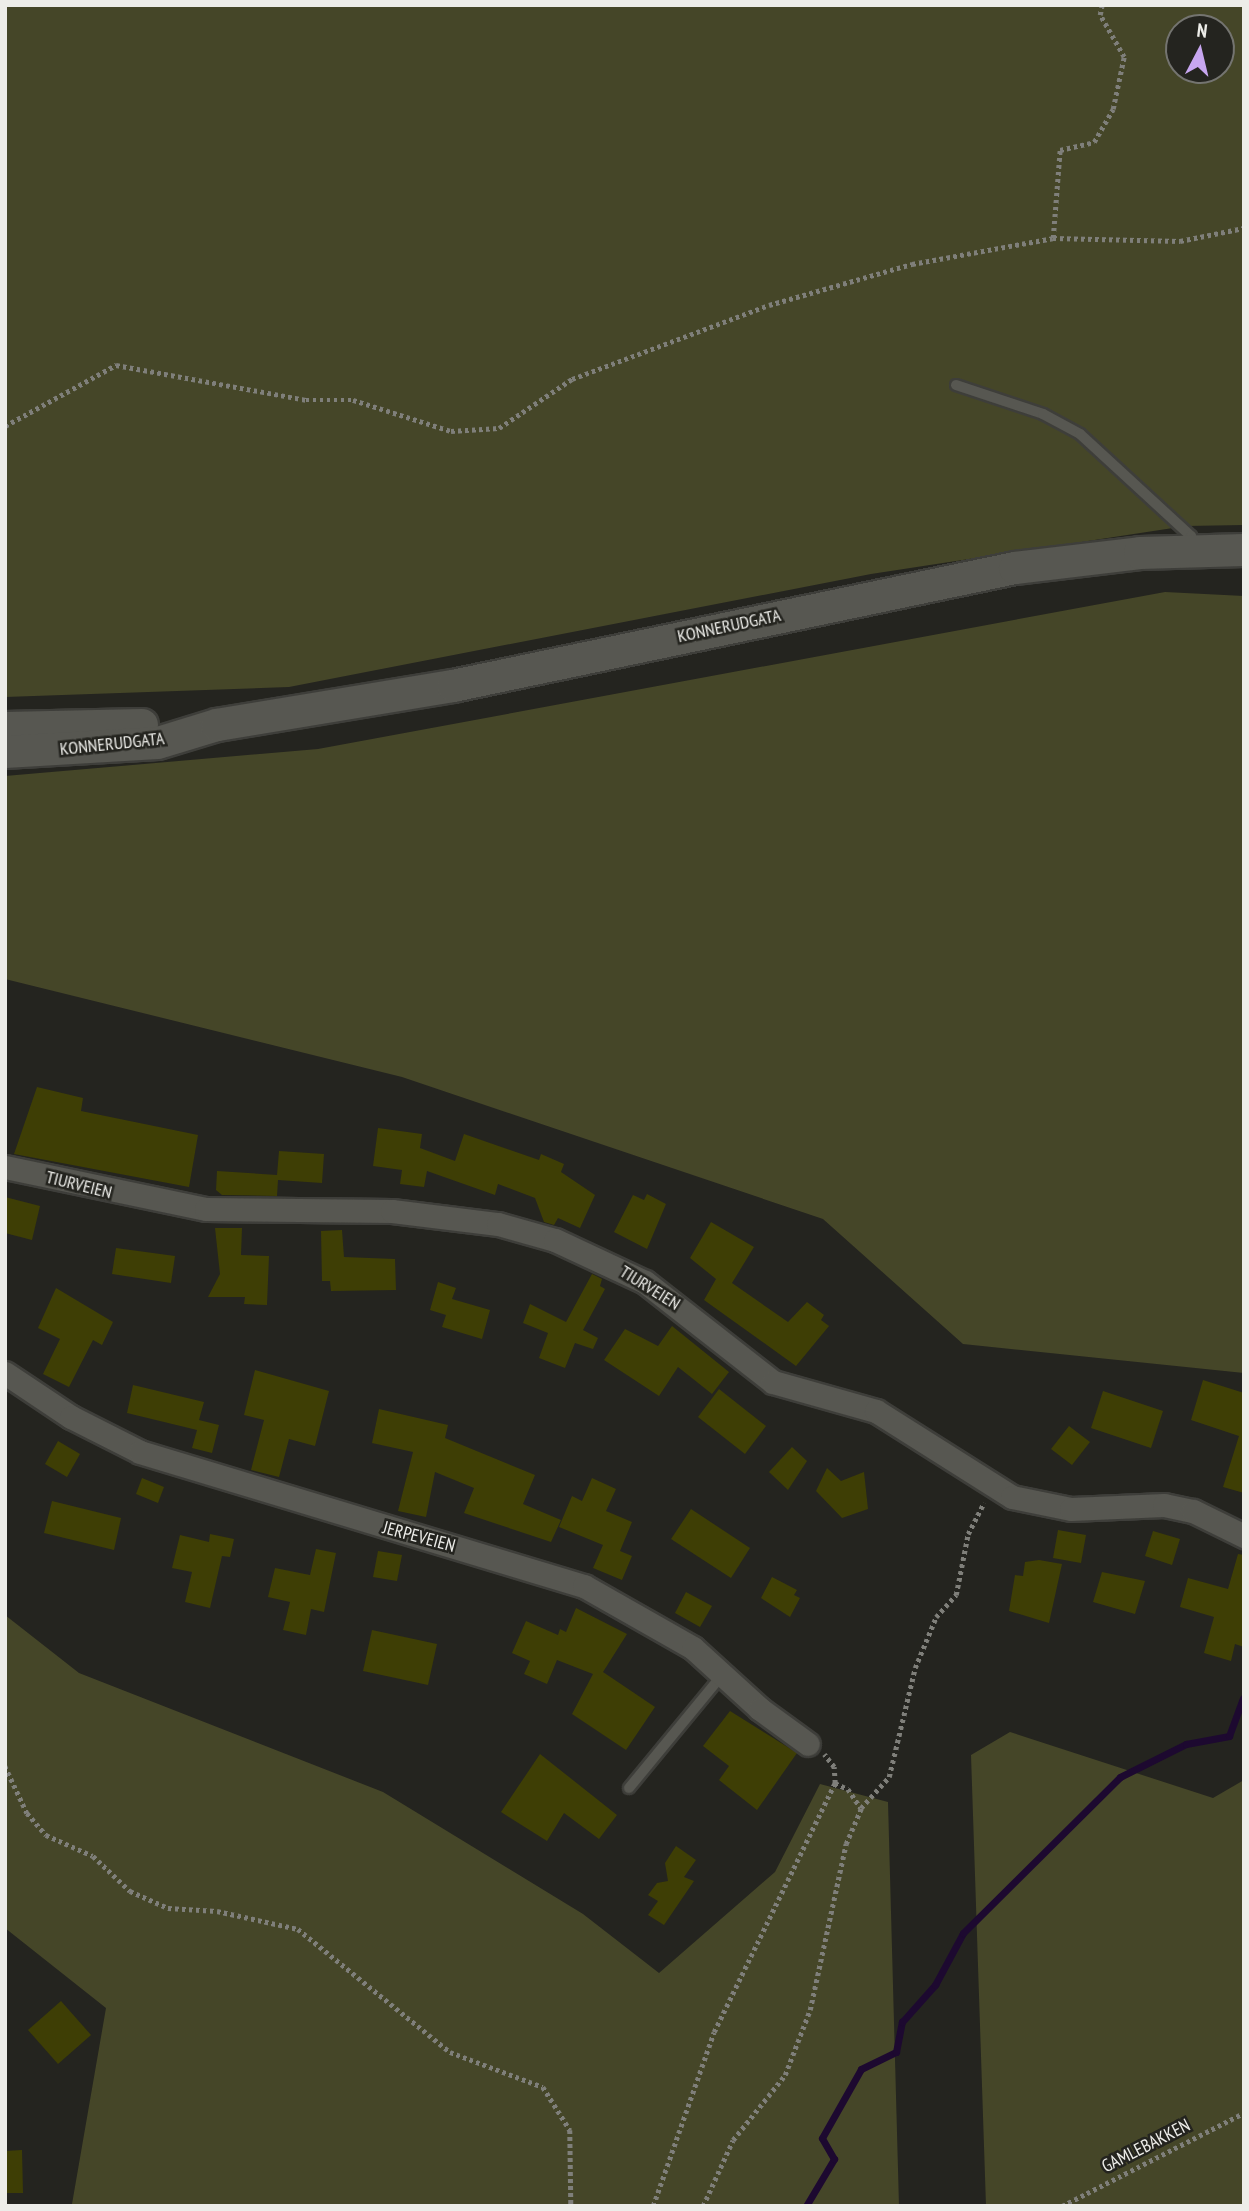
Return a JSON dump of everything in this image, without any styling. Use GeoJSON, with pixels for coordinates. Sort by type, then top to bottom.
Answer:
{"type":"FeatureCollection","features":[{"type":"Feature","properties":{"kind":"main road","name":"KONNERUDGATA"},"geometry":{"type":"LineString","coordinates":[[5,752],[158,743],[217,725],[453,686],[1015,568],[1195,551],[1244,550]]}},
{"type":"Feature","properties":{"kind":"main road","name":"KONNERUDGATA"},"geometry":{"type":"LineString","coordinates":[[5,728],[217,725]]}},
{"type":"Feature","properties":{"kind":"street","name":"TIURVEIEN"},"geometry":{"type":"LineString","coordinates":[[5,1167],[206,1209],[405,1212],[499,1224],[555,1240],[645,1282],[773,1382],[876,1411],[993,1486],[1025,1502],[1071,1509],[1164,1505],[1193,1511],[1244,1536]]}},
{"type":"Feature","properties":{"kind":"street","name":"JERPEVEIEN"},"geometry":{"type":"LineString","coordinates":[[5,1373],[71,1417],[140,1452],[584,1586],[665,1628],[808,1744]]}},
{"type":"Feature","properties":{"kind":"lane"},"geometry":{"type":"LineString","coordinates":[[956,385],[1043,414],[1080,434],[1191,536],[1195,551]]}},
{"type":"Feature","properties":{"kind":"lane"},"geometry":{"type":"LineString","coordinates":[[629,1788],[723,1674]]}},
{"type":"Feature","properties":{"kind":"path"},"geometry":{"type":"LineString","coordinates":[[1053,238],[1059,150],[1094,142],[1113,109],[1124,57],[1100,16],[1102,5]]}},
{"type":"Feature","properties":{"kind":"path"},"geometry":{"type":"LineString","coordinates":[[5,426],[116,365],[306,400],[353,400],[451,431],[499,428],[572,379],[769,305],[912,264],[1053,238],[1180,241],[1244,228]]}},
{"type":"Feature","properties":{"kind":"path"},"geometry":{"type":"LineString","coordinates":[[703,2206],[733,2140],[785,2075],[810,2010],[846,1844],[861,1808],[889,1777],[915,1668],[936,1617],[956,1595],[968,1534],[993,1486]]}},
{"type":"Feature","properties":{"kind":"path"},"geometry":{"type":"LineString","coordinates":[[653,2206],[714,2032],[835,1783],[829,1758],[808,1744]]}},
{"type":"Feature","properties":{"kind":"path"},"geometry":{"type":"LineString","coordinates":[[5,1766],[27,1814],[46,1835],[93,1856],[130,1891],[168,1908],[218,1910],[298,1929],[450,2052],[543,2087],[570,2130],[570,2206]]}},
{"type":"Feature","properties":{"kind":"path"},"geometry":{"type":"LineString","coordinates":[[835,1783],[848,1789],[861,1808]]}},
{"type":"Feature","properties":{"kind":"path","name":"GAMLEBAKKEN"},"geometry":{"type":"LineString","coordinates":[[1062,2206],[1244,2113]]}},
{"type":"Feature","properties":{"kind":"green space"},"geometry":{"type":"Polygon","coordinates":[[[5,5],[1244,5],[1244,525],[1186,526],[871,574],[289,687],[5,697],[5,5]]]}},
{"type":"Feature","properties":{"kind":"green space"},"geometry":{"type":"Polygon","coordinates":[[[1165,592],[1244,596],[1244,1373],[963,1344],[823,1219],[402,1077],[5,979],[5,776],[318,749],[1165,592]]]}},
{"type":"Feature","properties":{"kind":"green space"},"geometry":{"type":"Polygon","coordinates":[[[5,1615],[79,1673],[383,1792],[583,1914],[659,1973],[775,1872],[820,1784],[888,1802],[899,2206],[72,2204],[106,2008],[5,1928],[5,1615]]]}},
{"type":"Feature","properties":{"kind":"green space"},"geometry":{"type":"Polygon","coordinates":[[[1010,1732],[1213,1798],[1244,1780],[1244,2206],[986,2206],[971,1755],[1010,1732]]]}},
{"type":"Feature","properties":{"kind":"building"},"geometry":{"type":"Polygon","coordinates":[[[37,1087],[83,1098],[81,1111],[198,1135],[189,1187],[14,1154],[37,1087]]]}},
{"type":"Feature","properties":{"kind":"building"},"geometry":{"type":"Polygon","coordinates":[[[378,1128],[422,1134],[420,1148],[455,1161],[464,1134],[539,1160],[541,1154],[564,1164],[561,1172],[595,1195],[580,1228],[558,1218],[554,1225],[544,1222],[535,1198],[498,1184],[495,1195],[427,1171],[424,1187],[400,1184],[402,1170],[373,1166],[378,1128]]]}},
{"type":"Feature","properties":{"kind":"building"},"geometry":{"type":"Polygon","coordinates":[[[279,1151],[324,1154],[322,1183],[278,1180],[277,1196],[222,1195],[216,1190],[217,1171],[277,1175],[279,1151]]]}},
{"type":"Feature","properties":{"kind":"building"},"geometry":{"type":"Polygon","coordinates":[[[647,1194],[666,1204],[647,1249],[614,1232],[633,1195],[644,1200],[647,1194]]]}},
{"type":"Feature","properties":{"kind":"building"},"geometry":{"type":"Polygon","coordinates":[[[5,1197],[40,1206],[32,1240],[5,1233],[5,1197]]]}},
{"type":"Feature","properties":{"kind":"building"},"geometry":{"type":"Polygon","coordinates":[[[711,1222],[754,1247],[732,1283],[788,1322],[807,1302],[824,1315],[821,1320],[829,1326],[796,1366],[704,1300],[716,1279],[690,1258],[711,1222]]]}},
{"type":"Feature","properties":{"kind":"building"},"geometry":{"type":"Polygon","coordinates":[[[215,1228],[242,1228],[241,1255],[269,1256],[267,1305],[244,1304],[245,1297],[208,1297],[220,1274],[215,1228]]]}},
{"type":"Feature","properties":{"kind":"building"},"geometry":{"type":"Polygon","coordinates":[[[342,1230],[344,1257],[395,1259],[396,1290],[331,1291],[330,1281],[322,1281],[321,1231],[342,1230]]]}},
{"type":"Feature","properties":{"kind":"building"},"geometry":{"type":"Polygon","coordinates":[[[116,1248],[175,1256],[171,1283],[112,1274],[116,1248]]]}},
{"type":"Feature","properties":{"kind":"building"},"geometry":{"type":"Polygon","coordinates":[[[592,1274],[602,1279],[600,1286],[605,1289],[583,1330],[598,1338],[593,1349],[575,1343],[565,1368],[539,1358],[548,1333],[523,1323],[530,1304],[566,1322],[592,1274]]]}},
{"type":"Feature","properties":{"kind":"building"},"geometry":{"type":"Polygon","coordinates":[[[438,1282],[456,1288],[452,1299],[490,1310],[482,1339],[442,1327],[446,1315],[430,1310],[438,1282]]]}},
{"type":"Feature","properties":{"kind":"building"},"geometry":{"type":"Polygon","coordinates":[[[56,1288],[113,1322],[102,1345],[93,1340],[69,1387],[43,1374],[60,1339],[38,1328],[56,1288]]]}},
{"type":"Feature","properties":{"kind":"building"},"geometry":{"type":"Polygon","coordinates":[[[672,1326],[729,1372],[712,1394],[678,1367],[659,1396],[604,1360],[625,1329],[658,1346],[672,1326]]]}},
{"type":"Feature","properties":{"kind":"building"},"geometry":{"type":"Polygon","coordinates":[[[255,1370],[329,1391],[315,1446],[289,1439],[279,1477],[251,1470],[264,1420],[244,1415],[255,1370]]]}},
{"type":"Feature","properties":{"kind":"building"},"geometry":{"type":"Polygon","coordinates":[[[1203,1380],[1244,1393],[1244,1493],[1223,1487],[1239,1436],[1191,1420],[1203,1380]]]}},
{"type":"Feature","properties":{"kind":"building"},"geometry":{"type":"Polygon","coordinates":[[[133,1385],[204,1402],[199,1420],[219,1425],[212,1453],[192,1448],[197,1430],[127,1413],[133,1385]]]}},
{"type":"Feature","properties":{"kind":"building"},"geometry":{"type":"Polygon","coordinates":[[[719,1389],[766,1426],[745,1454],[698,1417],[719,1389]]]}},
{"type":"Feature","properties":{"kind":"building"},"geometry":{"type":"Polygon","coordinates":[[[1103,1391],[1163,1411],[1151,1448],[1091,1428],[1103,1391]]]}},
{"type":"Feature","properties":{"kind":"building"},"geometry":{"type":"Polygon","coordinates":[[[379,1409],[448,1425],[445,1438],[535,1475],[523,1504],[561,1520],[551,1542],[464,1513],[474,1488],[435,1472],[426,1517],[398,1511],[413,1452],[372,1443],[379,1409]]]}},
{"type":"Feature","properties":{"kind":"building"},"geometry":{"type":"Polygon","coordinates":[[[1069,1426],[1090,1442],[1072,1465],[1051,1449],[1069,1426]]]}},
{"type":"Feature","properties":{"kind":"building"},"geometry":{"type":"Polygon","coordinates":[[[58,1441],[80,1454],[67,1477],[45,1464],[58,1441]]]}},
{"type":"Feature","properties":{"kind":"building"},"geometry":{"type":"Polygon","coordinates":[[[792,1447],[807,1461],[788,1490],[769,1472],[792,1447]]]}},
{"type":"Feature","properties":{"kind":"building"},"geometry":{"type":"Polygon","coordinates":[[[827,1468],[841,1481],[864,1472],[868,1509],[842,1518],[816,1491],[827,1468]]]}},
{"type":"Feature","properties":{"kind":"building"},"geometry":{"type":"Polygon","coordinates":[[[142,1478],[164,1487],[158,1503],[136,1494],[142,1478]]]}},
{"type":"Feature","properties":{"kind":"building"},"geometry":{"type":"Polygon","coordinates":[[[592,1478],[616,1489],[606,1511],[632,1522],[620,1551],[632,1556],[622,1580],[593,1568],[603,1545],[559,1527],[572,1496],[582,1501],[592,1478]]]}},
{"type":"Feature","properties":{"kind":"building"},"geometry":{"type":"Polygon","coordinates":[[[52,1501],[121,1518],[114,1550],[44,1533],[52,1501]]]}},
{"type":"Feature","properties":{"kind":"building"},"geometry":{"type":"Polygon","coordinates":[[[691,1509],[750,1548],[731,1578],[671,1539],[691,1509]]]}},
{"type":"Feature","properties":{"kind":"building"},"geometry":{"type":"Polygon","coordinates":[[[1058,1530],[1086,1535],[1081,1563],[1053,1558],[1058,1530]]]}},
{"type":"Feature","properties":{"kind":"building"},"geometry":{"type":"Polygon","coordinates":[[[1153,1531],[1180,1539],[1172,1565],[1145,1556],[1153,1531]]]}},
{"type":"Feature","properties":{"kind":"building"},"geometry":{"type":"Polygon","coordinates":[[[210,1534],[234,1539],[230,1557],[222,1556],[210,1608],[185,1602],[192,1572],[172,1568],[180,1535],[209,1542],[210,1534]]]}},
{"type":"Feature","properties":{"kind":"building"},"geometry":{"type":"Polygon","coordinates":[[[316,1549],[336,1553],[324,1612],[311,1609],[306,1635],[283,1630],[290,1602],[268,1597],[275,1568],[310,1575],[316,1549]]]}},
{"type":"Feature","properties":{"kind":"building"},"geometry":{"type":"Polygon","coordinates":[[[378,1551],[402,1555],[397,1581],[373,1577],[378,1551]]]}},
{"type":"Feature","properties":{"kind":"building"},"geometry":{"type":"Polygon","coordinates":[[[1238,1554],[1244,1555],[1244,1647],[1235,1644],[1231,1661],[1204,1653],[1214,1617],[1180,1607],[1188,1578],[1228,1589],[1238,1554]]]}},
{"type":"Feature","properties":{"kind":"building"},"geometry":{"type":"Polygon","coordinates":[[[1039,1560],[1062,1564],[1049,1623],[1009,1611],[1015,1575],[1023,1576],[1025,1562],[1039,1560]]]}},
{"type":"Feature","properties":{"kind":"building"},"geometry":{"type":"Polygon","coordinates":[[[1102,1572],[1145,1581],[1135,1614],[1093,1602],[1102,1572]]]}},
{"type":"Feature","properties":{"kind":"building"},"geometry":{"type":"Polygon","coordinates":[[[772,1577],[797,1590],[794,1595],[800,1598],[790,1617],[761,1598],[772,1577]]]}},
{"type":"Feature","properties":{"kind":"building"},"geometry":{"type":"Polygon","coordinates":[[[686,1592],[712,1606],[700,1627],[675,1613],[686,1592]]]}},
{"type":"Feature","properties":{"kind":"building"},"geometry":{"type":"Polygon","coordinates":[[[576,1608],[627,1634],[603,1672],[655,1707],[626,1750],[572,1714],[593,1674],[557,1660],[547,1684],[524,1674],[530,1661],[512,1653],[526,1621],[558,1635],[560,1629],[566,1632],[576,1608]]]}},
{"type":"Feature","properties":{"kind":"building"},"geometry":{"type":"Polygon","coordinates":[[[372,1630],[437,1644],[428,1685],[363,1671],[372,1630]]]}},
{"type":"Feature","properties":{"kind":"building"},"geometry":{"type":"Polygon","coordinates":[[[730,1711],[797,1753],[757,1810],[719,1780],[729,1766],[703,1746],[730,1711]]]}},
{"type":"Feature","properties":{"kind":"building"},"geometry":{"type":"Polygon","coordinates":[[[540,1754],[617,1815],[599,1839],[564,1813],[547,1841],[501,1812],[540,1754]]]}},
{"type":"Feature","properties":{"kind":"building"},"geometry":{"type":"Polygon","coordinates":[[[676,1846],[696,1860],[684,1877],[694,1881],[664,1925],[648,1915],[658,1901],[648,1895],[657,1883],[668,1881],[665,1863],[676,1846]]]}},
{"type":"Feature","properties":{"kind":"building"},"geometry":{"type":"Polygon","coordinates":[[[61,2001],[91,2035],[58,2064],[28,2030],[61,2001]]]}},
{"type":"Feature","properties":{"kind":"building"},"geometry":{"type":"Polygon","coordinates":[[[22,2150],[23,2193],[5,2193],[5,2151],[22,2150]]]}},
{"type":"Feature","properties":{"kind":"waterway"},"geometry":{"type":"LineString","coordinates":[[806,2206],[834,2159],[822,2138],[861,2069],[896,2052],[902,2022],[935,1985],[963,1933],[1120,1777],[1186,1744],[1229,1736],[1243,1698]]}}]}
